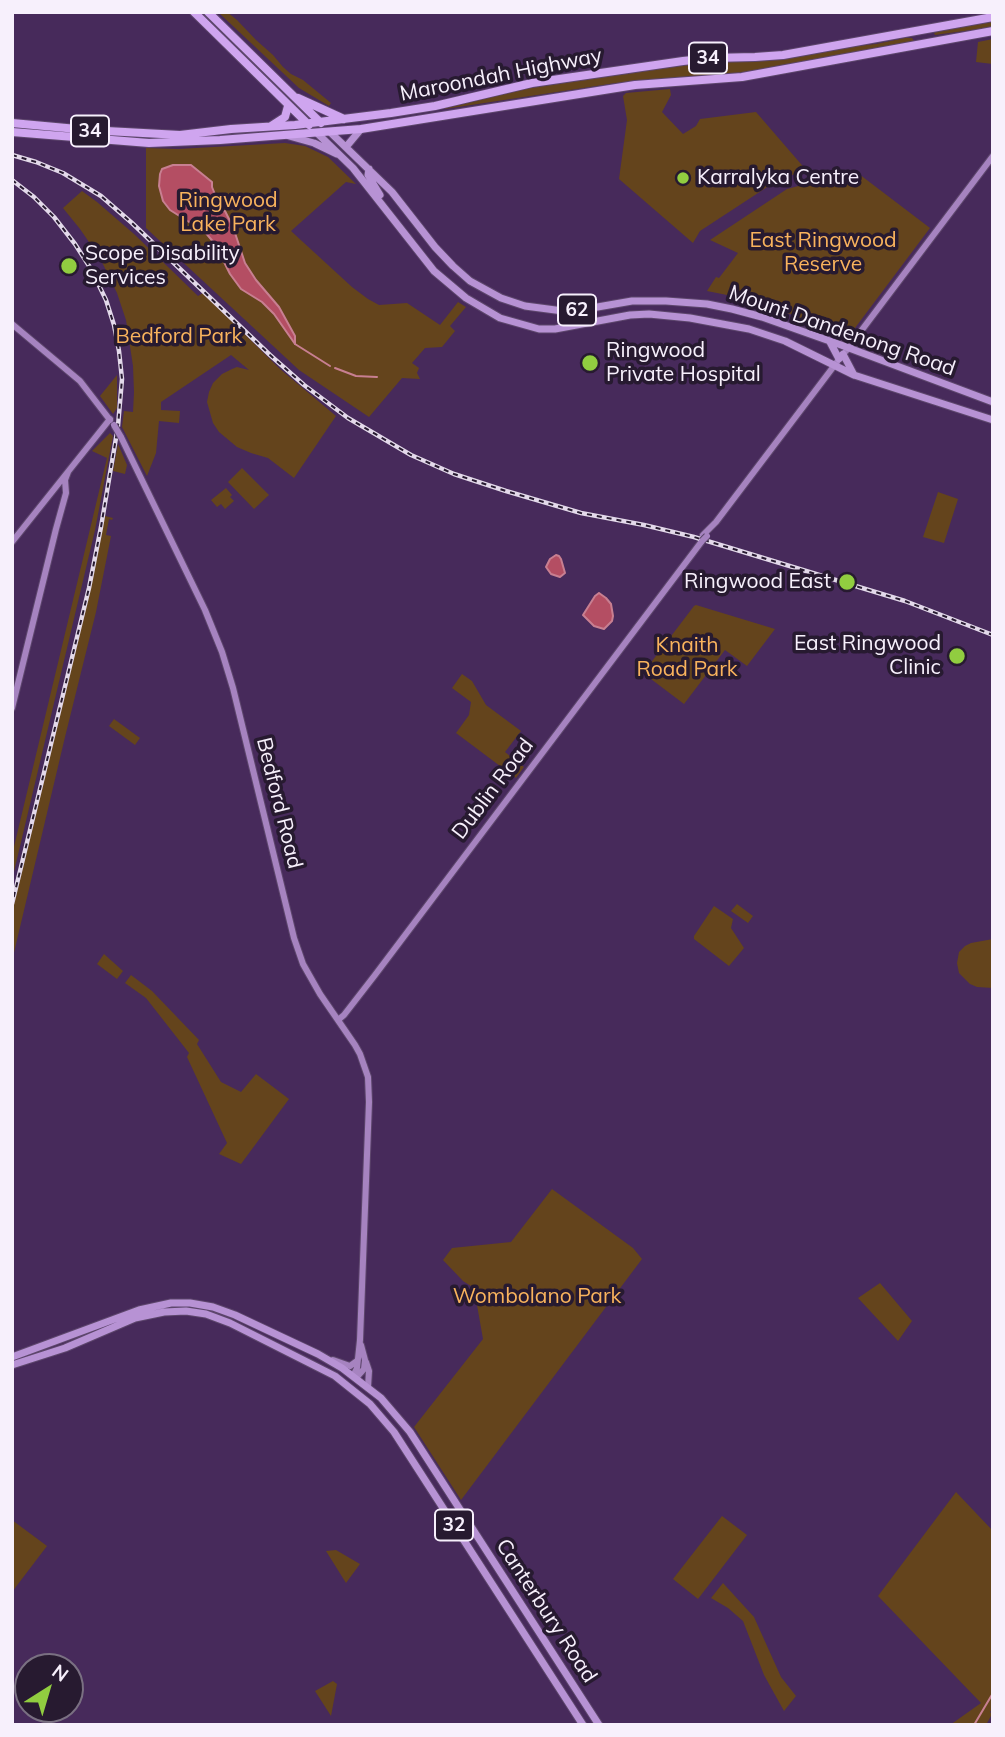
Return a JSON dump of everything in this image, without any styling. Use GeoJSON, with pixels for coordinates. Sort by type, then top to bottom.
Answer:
{"type":"FeatureCollection","features":[{"type":"Feature","properties":{"kind":"highway","name":"62"},"geometry":{"type":"LineString","coordinates":[[194,12],[317,133]]}},
{"type":"Feature","properties":{"kind":"highway","name":"62"},"geometry":{"type":"LineString","coordinates":[[208,12],[330,132]]}},
{"type":"Feature","properties":{"kind":"highway","name":"Maroondah Highway"},"geometry":{"type":"LineString","coordinates":[[19,129],[180,135],[320,122],[435,106],[542,82],[692,60],[769,57],[993,17]]}},
{"type":"Feature","properties":{"kind":"highway","name":"Maroondah Highway"},"geometry":{"type":"LineString","coordinates":[[12,123],[19,129],[149,143],[289,136],[361,129],[635,85],[742,77],[993,31]]}},
{"type":"Feature","properties":{"kind":"highway"},"geometry":{"type":"LineString","coordinates":[[292,95],[344,119]]}},
{"type":"Feature","properties":{"kind":"highway"},"geometry":{"type":"LineString","coordinates":[[271,126],[285,117],[288,106]]}},
{"type":"Feature","properties":{"kind":"highway"},"geometry":{"type":"LineString","coordinates":[[220,130],[220,140]]}},
{"type":"Feature","properties":{"kind":"main road"},"geometry":{"type":"LineString","coordinates":[[346,147],[361,129]]}},
{"type":"Feature","properties":{"kind":"main road","name":"Mount Dandenong Road"},"geometry":{"type":"LineString","coordinates":[[330,132],[392,192],[453,266],[470,281],[501,298],[525,306],[562,310],[632,302],[672,301],[742,311],[829,341],[854,375],[993,421]]}},
{"type":"Feature","properties":{"kind":"main road","name":"Mount Dandenong Road"},"geometry":{"type":"LineString","coordinates":[[317,133],[380,198],[422,257],[441,278],[476,305],[500,318],[539,328],[555,329],[630,315],[671,315],[763,333],[792,344],[993,402]]}},
{"type":"Feature","properties":{"kind":"main road"},"geometry":{"type":"LineString","coordinates":[[289,136],[314,143],[344,158]]}},
{"type":"Feature","properties":{"kind":"main road","name":"Dublin Road"},"geometry":{"type":"LineString","coordinates":[[338,1020],[344,1016],[993,156]]}},
{"type":"Feature","properties":{"kind":"main road"},"geometry":{"type":"LineString","coordinates":[[369,169],[368,176],[380,198]]}},
{"type":"Feature","properties":{"kind":"main road"},"geometry":{"type":"LineString","coordinates":[[380,198],[384,191],[392,192]]}},
{"type":"Feature","properties":{"kind":"main road"},"geometry":{"type":"LineString","coordinates":[[671,315],[672,301]]}},
{"type":"Feature","properties":{"kind":"main road","name":"Bedford Road"},"geometry":{"type":"LineString","coordinates":[[12,324],[80,381],[112,422],[216,636],[233,688],[294,937],[307,973],[360,1054],[369,1087],[361,1360],[355,1377]]}},
{"type":"Feature","properties":{"kind":"main road"},"geometry":{"type":"LineString","coordinates":[[829,341],[854,375]]}},
{"type":"Feature","properties":{"kind":"main road"},"geometry":{"type":"LineString","coordinates":[[12,542],[112,422]]}},
{"type":"Feature","properties":{"kind":"main road"},"geometry":{"type":"LineString","coordinates":[[12,708],[66,493],[65,480],[68,472]]}},
{"type":"Feature","properties":{"kind":"main road"},"geometry":{"type":"LineString","coordinates":[[53,490],[60,495],[62,508]]}},
{"type":"Feature","properties":{"kind":"main road","name":"Canterbury Road"},"geometry":{"type":"LineString","coordinates":[[12,1357],[139,1310],[171,1303],[190,1303],[235,1315],[318,1354],[355,1377],[386,1404],[410,1433],[599,1725]]}},
{"type":"Feature","properties":{"kind":"main road","name":"Canterbury Road"},"geometry":{"type":"LineString","coordinates":[[12,1365],[65,1348],[135,1318],[164,1312],[193,1312],[213,1316],[242,1328],[348,1385],[375,1408],[394,1432],[583,1725]]}},
{"type":"Feature","properties":{"kind":"main road"},"geometry":{"type":"LineString","coordinates":[[61,1338],[65,1348]]}},
{"type":"Feature","properties":{"kind":"main road"},"geometry":{"type":"LineString","coordinates":[[318,1354],[350,1366],[361,1360]]}},
{"type":"Feature","properties":{"kind":"main road","name":"Bedford Road"},"geometry":{"type":"LineString","coordinates":[[361,1360],[369,1371],[368,1387]]}},
{"type":"Feature","properties":{"kind":"main road"},"geometry":{"type":"LineString","coordinates":[[348,1385],[355,1377]]}},
{"type":"Feature","properties":{"kind":"main road"},"geometry":{"type":"LineString","coordinates":[[473,1555],[484,1547]]}},
{"type":"Feature","properties":{"kind":"green space"},"geometry":{"type":"Polygon","coordinates":[[[218,12],[227,12],[237,20],[283,67],[331,103],[329,106],[299,88],[218,12]]]}},
{"type":"Feature","properties":{"kind":"green space"},"geometry":{"type":"Polygon","coordinates":[[[993,20],[993,27],[934,33],[942,29],[993,20]]]}},
{"type":"Feature","properties":{"kind":"green space"},"geometry":{"type":"Polygon","coordinates":[[[912,38],[914,41],[774,68],[616,83],[445,109],[524,89],[661,67],[876,44],[912,38]]]}},
{"type":"Feature","properties":{"kind":"green space"},"geometry":{"type":"Polygon","coordinates":[[[993,39],[993,64],[976,62],[978,42],[993,39]]]}},
{"type":"Feature","properties":{"kind":"green space"},"geometry":{"type":"Polygon","coordinates":[[[670,89],[671,95],[662,112],[683,134],[696,126],[700,119],[756,112],[807,171],[781,178],[700,231],[693,243],[619,179],[627,120],[623,96],[626,93],[670,89]]]}},
{"type":"Feature","properties":{"kind":"green space","name":"Ringwood Lake Park"},"geometry":{"type":"Polygon","coordinates":[[[285,143],[305,146],[328,157],[356,184],[346,182],[291,231],[352,287],[379,305],[407,303],[440,325],[458,302],[466,307],[450,326],[455,331],[442,347],[425,348],[412,363],[419,368],[417,373],[420,379],[402,378],[369,417],[299,370],[146,228],[146,148],[178,149],[285,143]]]}},
{"type":"Feature","properties":{"kind":"green space","name":"East Ringwood Reserve"},"geometry":{"type":"Polygon","coordinates":[[[855,171],[930,228],[846,340],[790,314],[707,291],[738,253],[710,240],[787,189],[855,171]]]}},
{"type":"Feature","properties":{"kind":"green space","name":"Bedford Park"},"geometry":{"type":"Polygon","coordinates":[[[82,191],[134,234],[198,296],[203,293],[280,369],[336,416],[294,478],[268,458],[237,447],[219,432],[213,423],[207,402],[213,383],[222,374],[237,367],[249,370],[231,355],[161,402],[161,410],[180,411],[179,423],[159,421],[156,453],[147,476],[122,427],[124,411],[133,412],[134,392],[126,320],[117,293],[100,258],[63,208],[82,191]]]}},
{"type":"Feature","properties":{"kind":"green space"},"geometry":{"type":"Polygon","coordinates":[[[117,375],[117,408],[113,414],[100,396],[117,375]]]}},
{"type":"Feature","properties":{"kind":"green space"},"geometry":{"type":"Polygon","coordinates":[[[110,433],[113,436],[95,530],[12,880],[12,855],[107,458],[92,451],[110,433]]]}},
{"type":"Feature","properties":{"kind":"green space"},"geometry":{"type":"Polygon","coordinates":[[[118,444],[127,465],[125,474],[113,471],[118,444]]]}},
{"type":"Feature","properties":{"kind":"green space"},"geometry":{"type":"Polygon","coordinates":[[[242,468],[269,495],[254,509],[228,482],[242,468]]]}},
{"type":"Feature","properties":{"kind":"green space"},"geometry":{"type":"Polygon","coordinates":[[[226,488],[234,501],[225,509],[221,504],[217,507],[211,500],[226,488]]]}},
{"type":"Feature","properties":{"kind":"green space"},"geometry":{"type":"Polygon","coordinates":[[[938,492],[958,499],[944,543],[923,537],[938,492]]]}},
{"type":"Feature","properties":{"kind":"green space"},"geometry":{"type":"Polygon","coordinates":[[[105,516],[113,518],[109,519],[106,535],[111,536],[96,612],[12,961],[12,911],[105,516]]]}},
{"type":"Feature","properties":{"kind":"green space","name":"Knaith Road Park"},"geometry":{"type":"Polygon","coordinates":[[[696,605],[775,629],[747,666],[725,650],[684,704],[643,673],[696,605]]]}},
{"type":"Feature","properties":{"kind":"green space"},"geometry":{"type":"Polygon","coordinates":[[[462,674],[472,681],[486,705],[521,731],[505,752],[524,767],[516,778],[456,733],[469,715],[471,702],[452,688],[462,674]]]}},
{"type":"Feature","properties":{"kind":"green space"},"geometry":{"type":"Polygon","coordinates":[[[114,719],[140,738],[135,745],[109,726],[114,719]]]}},
{"type":"Feature","properties":{"kind":"green space"},"geometry":{"type":"Polygon","coordinates":[[[737,904],[753,916],[748,923],[731,911],[737,904]]]}},
{"type":"Feature","properties":{"kind":"green space"},"geometry":{"type":"Polygon","coordinates":[[[714,906],[733,919],[731,928],[744,948],[729,966],[694,939],[714,906]]]}},
{"type":"Feature","properties":{"kind":"green space"},"geometry":{"type":"Polygon","coordinates":[[[993,939],[993,988],[977,987],[959,973],[959,952],[971,943],[993,939]]]}},
{"type":"Feature","properties":{"kind":"green space"},"geometry":{"type":"Polygon","coordinates":[[[104,954],[123,971],[117,979],[97,964],[104,954]]]}},
{"type":"Feature","properties":{"kind":"green space"},"geometry":{"type":"Polygon","coordinates":[[[131,975],[152,991],[199,1040],[197,1044],[221,1082],[241,1092],[256,1074],[289,1099],[241,1164],[219,1154],[227,1143],[187,1057],[189,1053],[146,998],[125,983],[131,975]]]}},
{"type":"Feature","properties":{"kind":"green space","name":"Wombolano Park"},"geometry":{"type":"Polygon","coordinates":[[[552,1189],[633,1248],[642,1259],[461,1500],[414,1427],[483,1339],[474,1288],[463,1281],[443,1260],[452,1248],[511,1242],[552,1189]]]}},
{"type":"Feature","properties":{"kind":"green space"},"geometry":{"type":"Polygon","coordinates":[[[880,1283],[912,1321],[898,1341],[858,1298],[880,1283]]]}},
{"type":"Feature","properties":{"kind":"green space"},"geometry":{"type":"Polygon","coordinates":[[[956,1492],[993,1531],[993,1708],[986,1725],[950,1725],[981,1703],[878,1596],[956,1492]]]}},
{"type":"Feature","properties":{"kind":"green space"},"geometry":{"type":"Polygon","coordinates":[[[722,1516],[747,1535],[698,1599],[673,1579],[722,1516]]]}},
{"type":"Feature","properties":{"kind":"green space"},"geometry":{"type":"Polygon","coordinates":[[[12,1520],[47,1546],[12,1592],[12,1520]]]}},
{"type":"Feature","properties":{"kind":"green space"},"geometry":{"type":"Polygon","coordinates":[[[336,1550],[360,1564],[346,1583],[326,1551],[336,1550]]]}},
{"type":"Feature","properties":{"kind":"green space"},"geometry":{"type":"Polygon","coordinates":[[[723,1583],[754,1617],[781,1677],[796,1696],[784,1711],[764,1675],[743,1621],[711,1598],[723,1583]]]}},
{"type":"Feature","properties":{"kind":"green space"},"geometry":{"type":"Polygon","coordinates":[[[333,1681],[337,1684],[331,1716],[315,1691],[333,1681]]]}},
{"type":"Feature","properties":{"kind":"shaded area"},"geometry":{"type":"Polygon","coordinates":[[[173,165],[191,165],[212,182],[215,199],[233,227],[245,263],[279,307],[295,336],[295,344],[274,314],[262,302],[241,289],[205,232],[170,210],[163,201],[159,186],[160,174],[162,169],[173,165]]]}},
{"type":"Feature","properties":{"kind":"shaded area"},"geometry":{"type":"Polygon","coordinates":[[[556,555],[561,559],[565,573],[560,577],[551,574],[546,567],[556,555]]]}},
{"type":"Feature","properties":{"kind":"shaded area"},"geometry":{"type":"Polygon","coordinates":[[[599,593],[611,604],[613,616],[604,629],[594,626],[583,615],[599,593]]]}},
{"type":"Feature","properties":{"kind":"waterway"},"geometry":{"type":"LineString","coordinates":[[295,344],[330,366]]}},
{"type":"Feature","properties":{"kind":"waterway"},"geometry":{"type":"LineString","coordinates":[[335,368],[356,376],[377,377]]}},
{"type":"Feature","properties":{"kind":"waterway"},"geometry":{"type":"LineString","coordinates":[[974,1725],[993,1693]]}},
{"type":"Feature","properties":{"kind":"railway"},"geometry":{"type":"LineString","coordinates":[[12,155],[63,173],[101,196],[304,385],[348,418],[411,455],[454,474],[506,491],[581,513],[694,537],[905,601],[993,635]]}},
{"type":"Feature","properties":{"kind":"railway"},"geometry":{"type":"LineString","coordinates":[[12,180],[54,217],[91,269],[114,325],[122,379],[118,426],[89,588],[12,904]]}},
{"type":"Feature","properties":{"kind":"place","name":"Karralyka Centre"},"geometry":{"type":"Point","coordinates":[683,178]}},
{"type":"Feature","properties":{"kind":"place","name":"Scope Disability Services"},"geometry":{"type":"Point","coordinates":[69,266]}},
{"type":"Feature","properties":{"kind":"place","name":"Ringwood Private Hospital"},"geometry":{"type":"Point","coordinates":[590,363]}},
{"type":"Feature","properties":{"kind":"place","name":"Ringwood East"},"geometry":{"type":"Point","coordinates":[847,582]}},
{"type":"Feature","properties":{"kind":"place","name":"East Ringwood Clinic"},"geometry":{"type":"Point","coordinates":[957,656]}}]}
